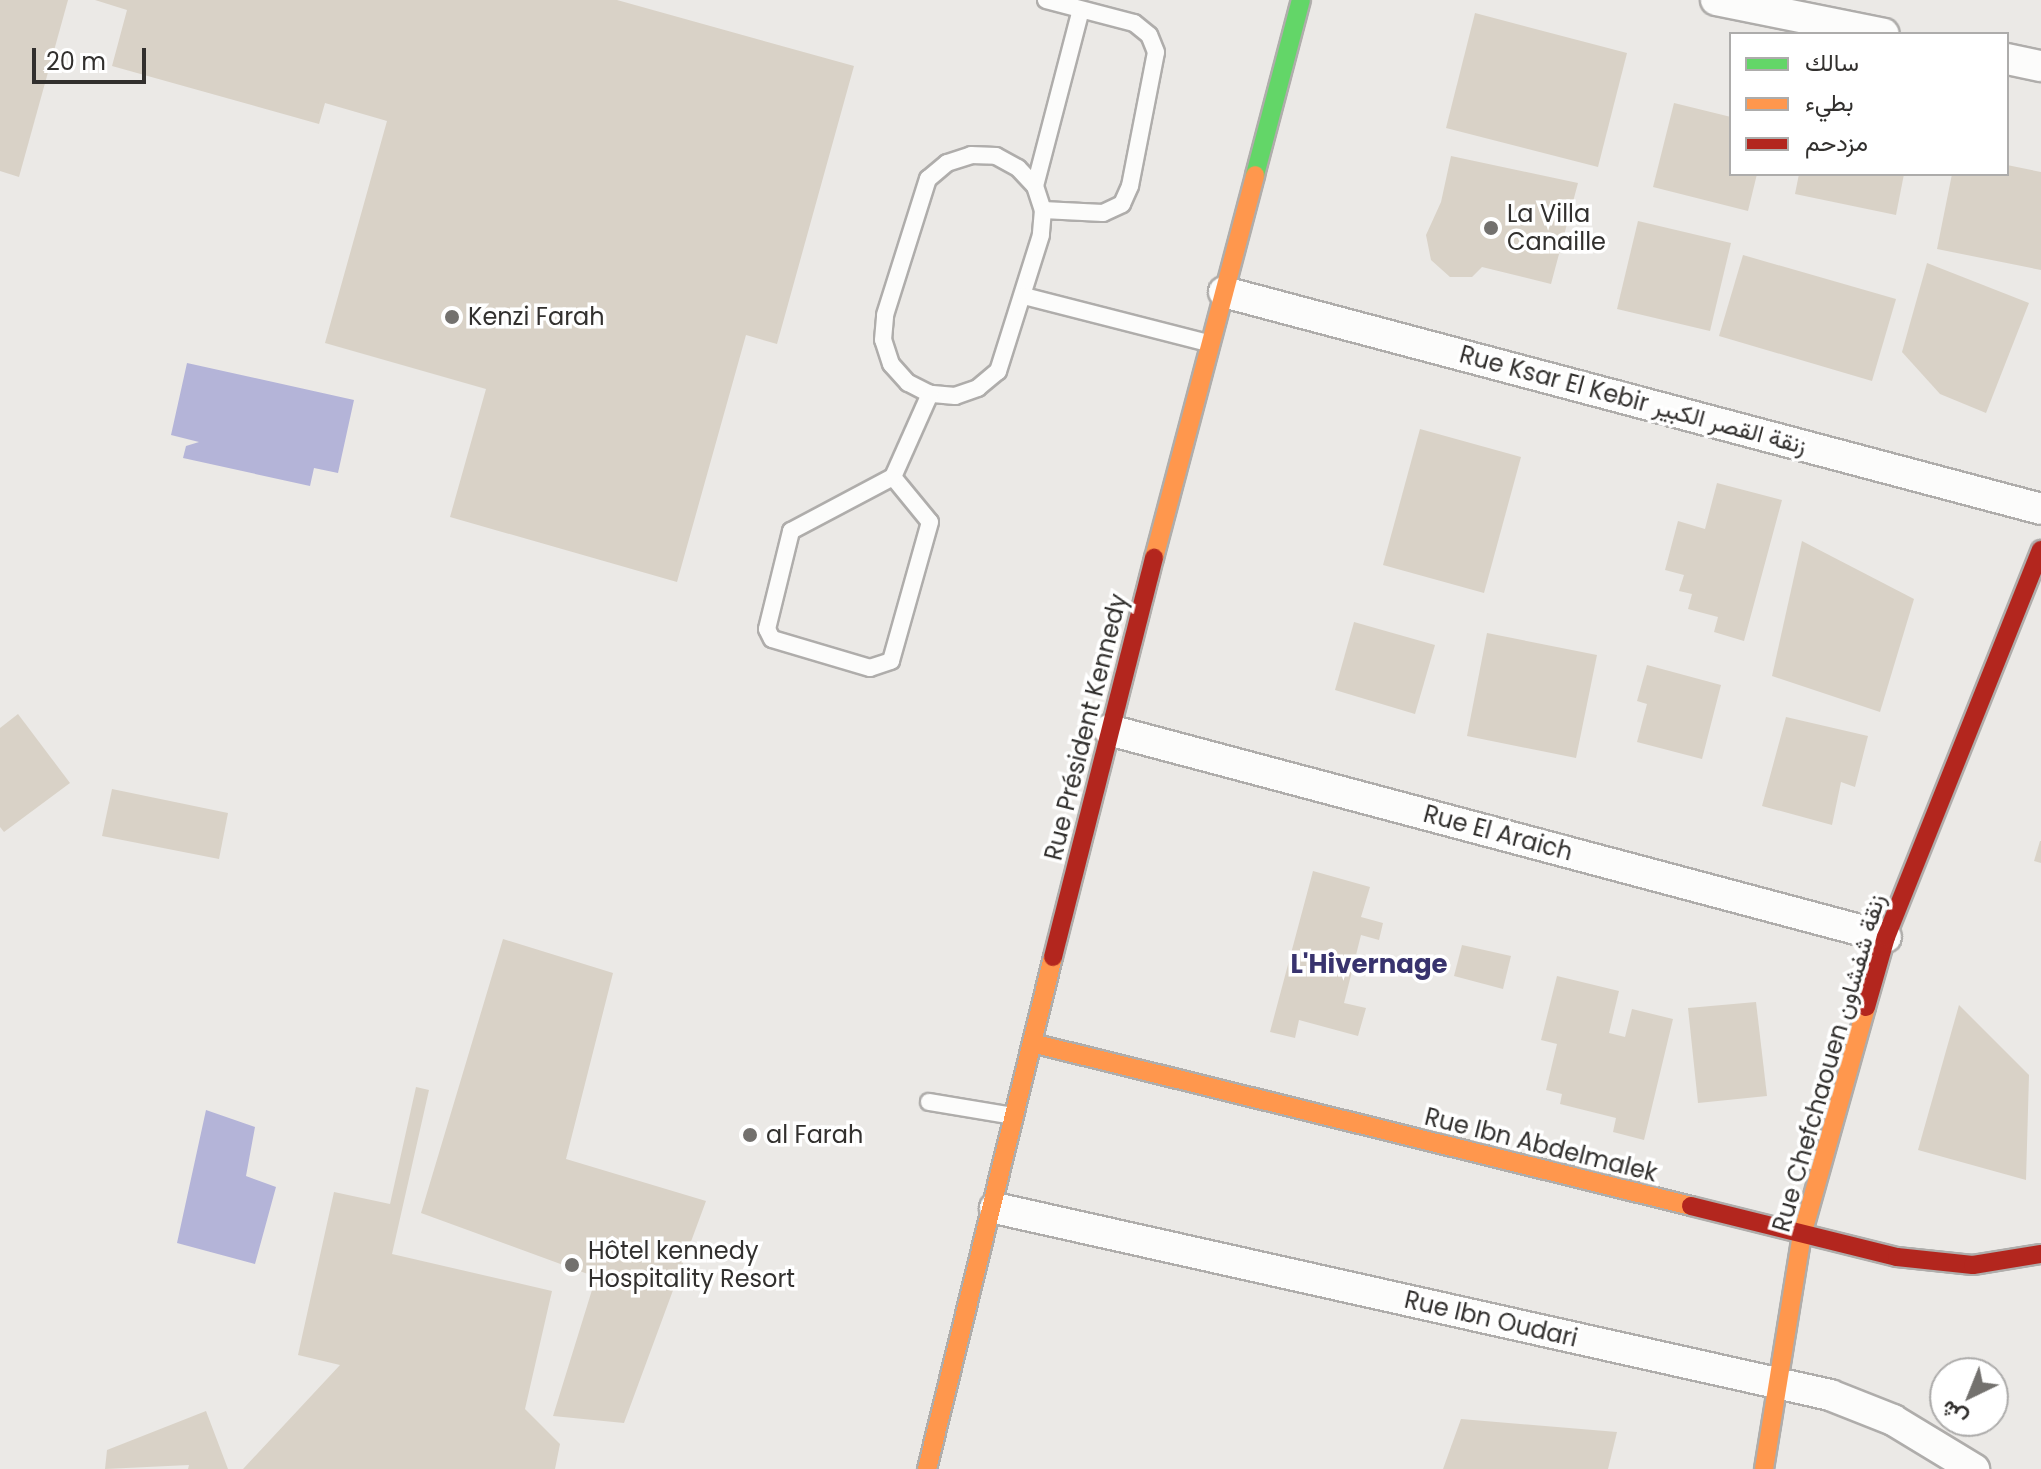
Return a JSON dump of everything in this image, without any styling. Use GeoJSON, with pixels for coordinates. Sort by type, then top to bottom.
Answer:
{"type":"FeatureCollection","features":[{"type":"Feature","properties":{"kind":"street","name":"Rue Président Kennedy"},"geometry":{"type":"LineString","coordinates":[[927,1469],[995,1208],[1109,730],[1301,0]]}},
{"type":"Feature","properties":{"kind":"street"},"geometry":{"type":"LineString","coordinates":[[1716,0],[1874,32]]}},
{"type":"Feature","properties":{"kind":"street"},"geometry":{"type":"LineString","coordinates":[[2009,59],[2041,66]]}},
{"type":"Feature","properties":{"kind":"street","name":"Rue Ksar El Kebir زنقة القصر الكبير"},"geometry":{"type":"LineString","coordinates":[[1224,292],[2041,509]]}},
{"type":"Feature","properties":{"kind":"street","name":"Rue Chefchaouen زنقة شفشاون"},"geometry":{"type":"LineString","coordinates":[[1764,1469],[1802,1235],[1886,937],[2041,550]]}},
{"type":"Feature","properties":{"kind":"street","name":"Rue El Araich"},"geometry":{"type":"LineString","coordinates":[[1109,730],[1886,937]]}},
{"type":"Feature","properties":{"kind":"street","name":"Rue Ibn Abdelmalek"},"geometry":{"type":"LineString","coordinates":[[1032,1043],[1897,1257],[1973,1265],[2041,1254]]}},
{"type":"Feature","properties":{"kind":"street","name":"Rue Ibn Oudari"},"geometry":{"type":"LineString","coordinates":[[995,1208],[1830,1395],[1893,1420],[1974,1469]]}},
{"type":"Feature","properties":{"kind":"lane"},"geometry":{"type":"LineString","coordinates":[[1043,210],[1103,213],[1122,204],[1130,186],[1156,61],[1154,43],[1143,28],[1046,0]]}},
{"type":"Feature","properties":{"kind":"lane"},"geometry":{"type":"LineString","coordinates":[[1035,186],[1081,10]]}},
{"type":"Feature","properties":{"kind":"lane"},"geometry":{"type":"LineString","coordinates":[[971,155],[996,156],[1018,168],[1035,186],[1043,210],[1024,296],[998,371],[978,388],[955,396],[930,394],[908,383],[891,364],[883,340],[885,315],[928,179],[947,163],[971,155]]}},
{"type":"Feature","properties":{"kind":"lane"},"geometry":{"type":"LineString","coordinates":[[1024,296],[1210,344]]}},
{"type":"Feature","properties":{"kind":"lane"},"geometry":{"type":"LineString","coordinates":[[893,477],[930,522],[891,661],[870,668],[772,639],[767,629],[791,531],[893,477],[930,394]]}},
{"type":"Feature","properties":{"kind":"lane"},"geometry":{"type":"LineString","coordinates":[[929,1102],[1015,1116]]}},
{"type":"Feature","properties":{"kind":"water"},"geometry":{"type":"Polygon","coordinates":[[[187,363],[354,400],[338,473],[314,468],[310,486],[183,458],[186,446],[199,442],[171,435],[187,363]]]}},
{"type":"Feature","properties":{"kind":"water"},"geometry":{"type":"Polygon","coordinates":[[[206,1110],[255,1127],[246,1176],[276,1187],[255,1264],[177,1243],[206,1110]]]}},
{"type":"Feature","properties":{"kind":"building"},"geometry":{"type":"Polygon","coordinates":[[[0,0],[68,0],[19,177],[0,171],[0,0]]]}},
{"type":"Feature","properties":{"kind":"building"},"geometry":{"type":"Polygon","coordinates":[[[95,0],[617,0],[854,66],[777,344],[746,335],[677,582],[450,517],[486,389],[325,343],[387,121],[325,103],[319,124],[112,66],[127,10],[95,0]]]}},
{"type":"Feature","properties":{"kind":"building"},"geometry":{"type":"Polygon","coordinates":[[[1475,13],[1627,53],[1598,167],[1446,128],[1475,13]]]}},
{"type":"Feature","properties":{"kind":"building"},"geometry":{"type":"Polygon","coordinates":[[[1674,103],[1729,117],[1729,176],[1757,176],[1748,211],[1653,187],[1674,103]]]}},
{"type":"Feature","properties":{"kind":"building"},"geometry":{"type":"Polygon","coordinates":[[[1451,156],[1578,183],[1551,284],[1482,267],[1472,277],[1450,277],[1431,260],[1426,235],[1441,202],[1451,156]]]}},
{"type":"Feature","properties":{"kind":"building"},"geometry":{"type":"Polygon","coordinates":[[[2009,165],[2041,172],[2041,270],[1937,249],[1952,176],[2009,176],[2009,165]]]}},
{"type":"Feature","properties":{"kind":"building"},"geometry":{"type":"Polygon","coordinates":[[[1799,176],[1904,176],[1896,215],[1795,194],[1799,176]]]}},
{"type":"Feature","properties":{"kind":"building"},"geometry":{"type":"Polygon","coordinates":[[[1638,221],[1731,243],[1710,331],[1617,309],[1638,221]]]}},
{"type":"Feature","properties":{"kind":"building"},"geometry":{"type":"Polygon","coordinates":[[[1743,255],[1896,299],[1872,381],[1719,336],[1743,255]]]}},
{"type":"Feature","properties":{"kind":"building"},"geometry":{"type":"Polygon","coordinates":[[[1927,263],[2029,303],[1986,413],[1940,394],[1902,352],[1927,263]]]}},
{"type":"Feature","properties":{"kind":"building"},"geometry":{"type":"Polygon","coordinates":[[[1420,429],[1521,457],[1484,593],[1383,565],[1420,429]]]}},
{"type":"Feature","properties":{"kind":"building"},"geometry":{"type":"Polygon","coordinates":[[[1717,483],[1782,500],[1744,641],[1714,632],[1718,617],[1688,609],[1692,594],[1679,591],[1684,575],[1665,570],[1678,521],[1705,529],[1717,483]]]}},
{"type":"Feature","properties":{"kind":"building"},"geometry":{"type":"Polygon","coordinates":[[[1802,541],[1914,599],[1880,712],[1772,676],[1802,541]]]}},
{"type":"Feature","properties":{"kind":"building"},"geometry":{"type":"Polygon","coordinates":[[[1354,622],[1435,645],[1415,714],[1335,690],[1354,622]]]}},
{"type":"Feature","properties":{"kind":"building"},"geometry":{"type":"Polygon","coordinates":[[[1487,633],[1597,655],[1576,758],[1467,736],[1487,633]]]}},
{"type":"Feature","properties":{"kind":"building"},"geometry":{"type":"Polygon","coordinates":[[[1647,665],[1721,685],[1702,759],[1637,742],[1647,704],[1637,701],[1647,665]]]}},
{"type":"Feature","properties":{"kind":"building"},"geometry":{"type":"Polygon","coordinates":[[[18,714],[70,783],[4,832],[0,827],[0,728],[18,714]]]}},
{"type":"Feature","properties":{"kind":"building"},"geometry":{"type":"Polygon","coordinates":[[[1786,717],[1868,736],[1855,787],[1841,782],[1832,825],[1762,806],[1786,717]]]}},
{"type":"Feature","properties":{"kind":"building"},"geometry":{"type":"Polygon","coordinates":[[[112,789],[228,813],[219,859],[102,836],[112,789]]]}},
{"type":"Feature","properties":{"kind":"building"},"geometry":{"type":"Polygon","coordinates":[[[2041,841],[2041,863],[2034,861],[2041,841]]]}},
{"type":"Feature","properties":{"kind":"building"},"geometry":{"type":"Polygon","coordinates":[[[1313,871],[1370,887],[1361,917],[1383,923],[1379,940],[1361,935],[1344,1003],[1366,1008],[1358,1036],[1299,1020],[1295,1038],[1270,1032],[1313,871]]]}},
{"type":"Feature","properties":{"kind":"building"},"geometry":{"type":"Polygon","coordinates":[[[503,939],[613,973],[566,1159],[706,1201],[624,1423],[553,1416],[596,1277],[421,1213],[503,939]]]}},
{"type":"Feature","properties":{"kind":"building"},"geometry":{"type":"Polygon","coordinates":[[[1462,945],[1511,956],[1503,989],[1454,976],[1462,945]]]}},
{"type":"Feature","properties":{"kind":"building"},"geometry":{"type":"Polygon","coordinates":[[[1557,976],[1619,991],[1609,1033],[1625,1037],[1632,1009],[1673,1019],[1644,1140],[1613,1132],[1616,1118],[1560,1104],[1562,1094],[1546,1090],[1557,1044],[1541,1040],[1557,976]]]}},
{"type":"Feature","properties":{"kind":"building"},"geometry":{"type":"Polygon","coordinates":[[[1756,1002],[1767,1096],[1698,1103],[1688,1008],[1756,1002]]]}},
{"type":"Feature","properties":{"kind":"building"},"geometry":{"type":"Polygon","coordinates":[[[1959,1005],[2029,1075],[2026,1180],[1918,1150],[1959,1005]]]}},
{"type":"Feature","properties":{"kind":"building"},"geometry":{"type":"Polygon","coordinates":[[[416,1087],[429,1090],[392,1254],[552,1291],[525,1409],[560,1444],[555,1469],[243,1469],[340,1365],[298,1355],[334,1192],[390,1204],[416,1087]]]}},
{"type":"Feature","properties":{"kind":"building"},"geometry":{"type":"Polygon","coordinates":[[[206,1411],[228,1469],[188,1469],[189,1465],[105,1469],[107,1450],[206,1411]]]}},
{"type":"Feature","properties":{"kind":"building"},"geometry":{"type":"Polygon","coordinates":[[[1461,1419],[1617,1432],[1608,1469],[1443,1469],[1461,1419]]]}},
{"type":"Feature","properties":{"kind":"traffic: fast"},"geometry":{"type":"LineString","coordinates":[[1255,175],[1301,0]]}},
{"type":"Feature","properties":{"kind":"traffic: slow"},"geometry":{"type":"LineString","coordinates":[[1154,558],[1255,175]]}},
{"type":"Feature","properties":{"kind":"traffic: slow"},"geometry":{"type":"LineString","coordinates":[[927,1469],[1053,957]]}},
{"type":"Feature","properties":{"kind":"traffic: slow"},"geometry":{"type":"LineString","coordinates":[[1764,1469],[1802,1235],[1866,1007]]}},
{"type":"Feature","properties":{"kind":"traffic: slow"},"geometry":{"type":"LineString","coordinates":[[1032,1043],[1691,1206]]}},
{"type":"Feature","properties":{"kind":"traffic: jam"},"geometry":{"type":"LineString","coordinates":[[1866,1007],[1886,937],[2041,550]]}},
{"type":"Feature","properties":{"kind":"traffic: jam"},"geometry":{"type":"LineString","coordinates":[[1053,957],[1154,558]]}},
{"type":"Feature","properties":{"kind":"traffic: jam"},"geometry":{"type":"LineString","coordinates":[[1691,1206],[1897,1257],[1973,1265],[2041,1254]]}},
{"type":"Feature","properties":{"kind":"place","name":"La Villa Canaille"},"geometry":{"type":"Point","coordinates":[1491,228]}},
{"type":"Feature","properties":{"kind":"place","name":"Kenzi Farah"},"geometry":{"type":"Point","coordinates":[452,317]}},
{"type":"Feature","properties":{"kind":"place","name":"al Farah"},"geometry":{"type":"Point","coordinates":[750,1135]}},
{"type":"Feature","properties":{"kind":"place","name":"Hôtel kennedy Hospitality Resort"},"geometry":{"type":"Point","coordinates":[572,1265]}},
{"type":"Feature","properties":{"kind":"district","name":"L'Hivernage"},"geometry":{"type":"Point","coordinates":[1369,965]}}]}
